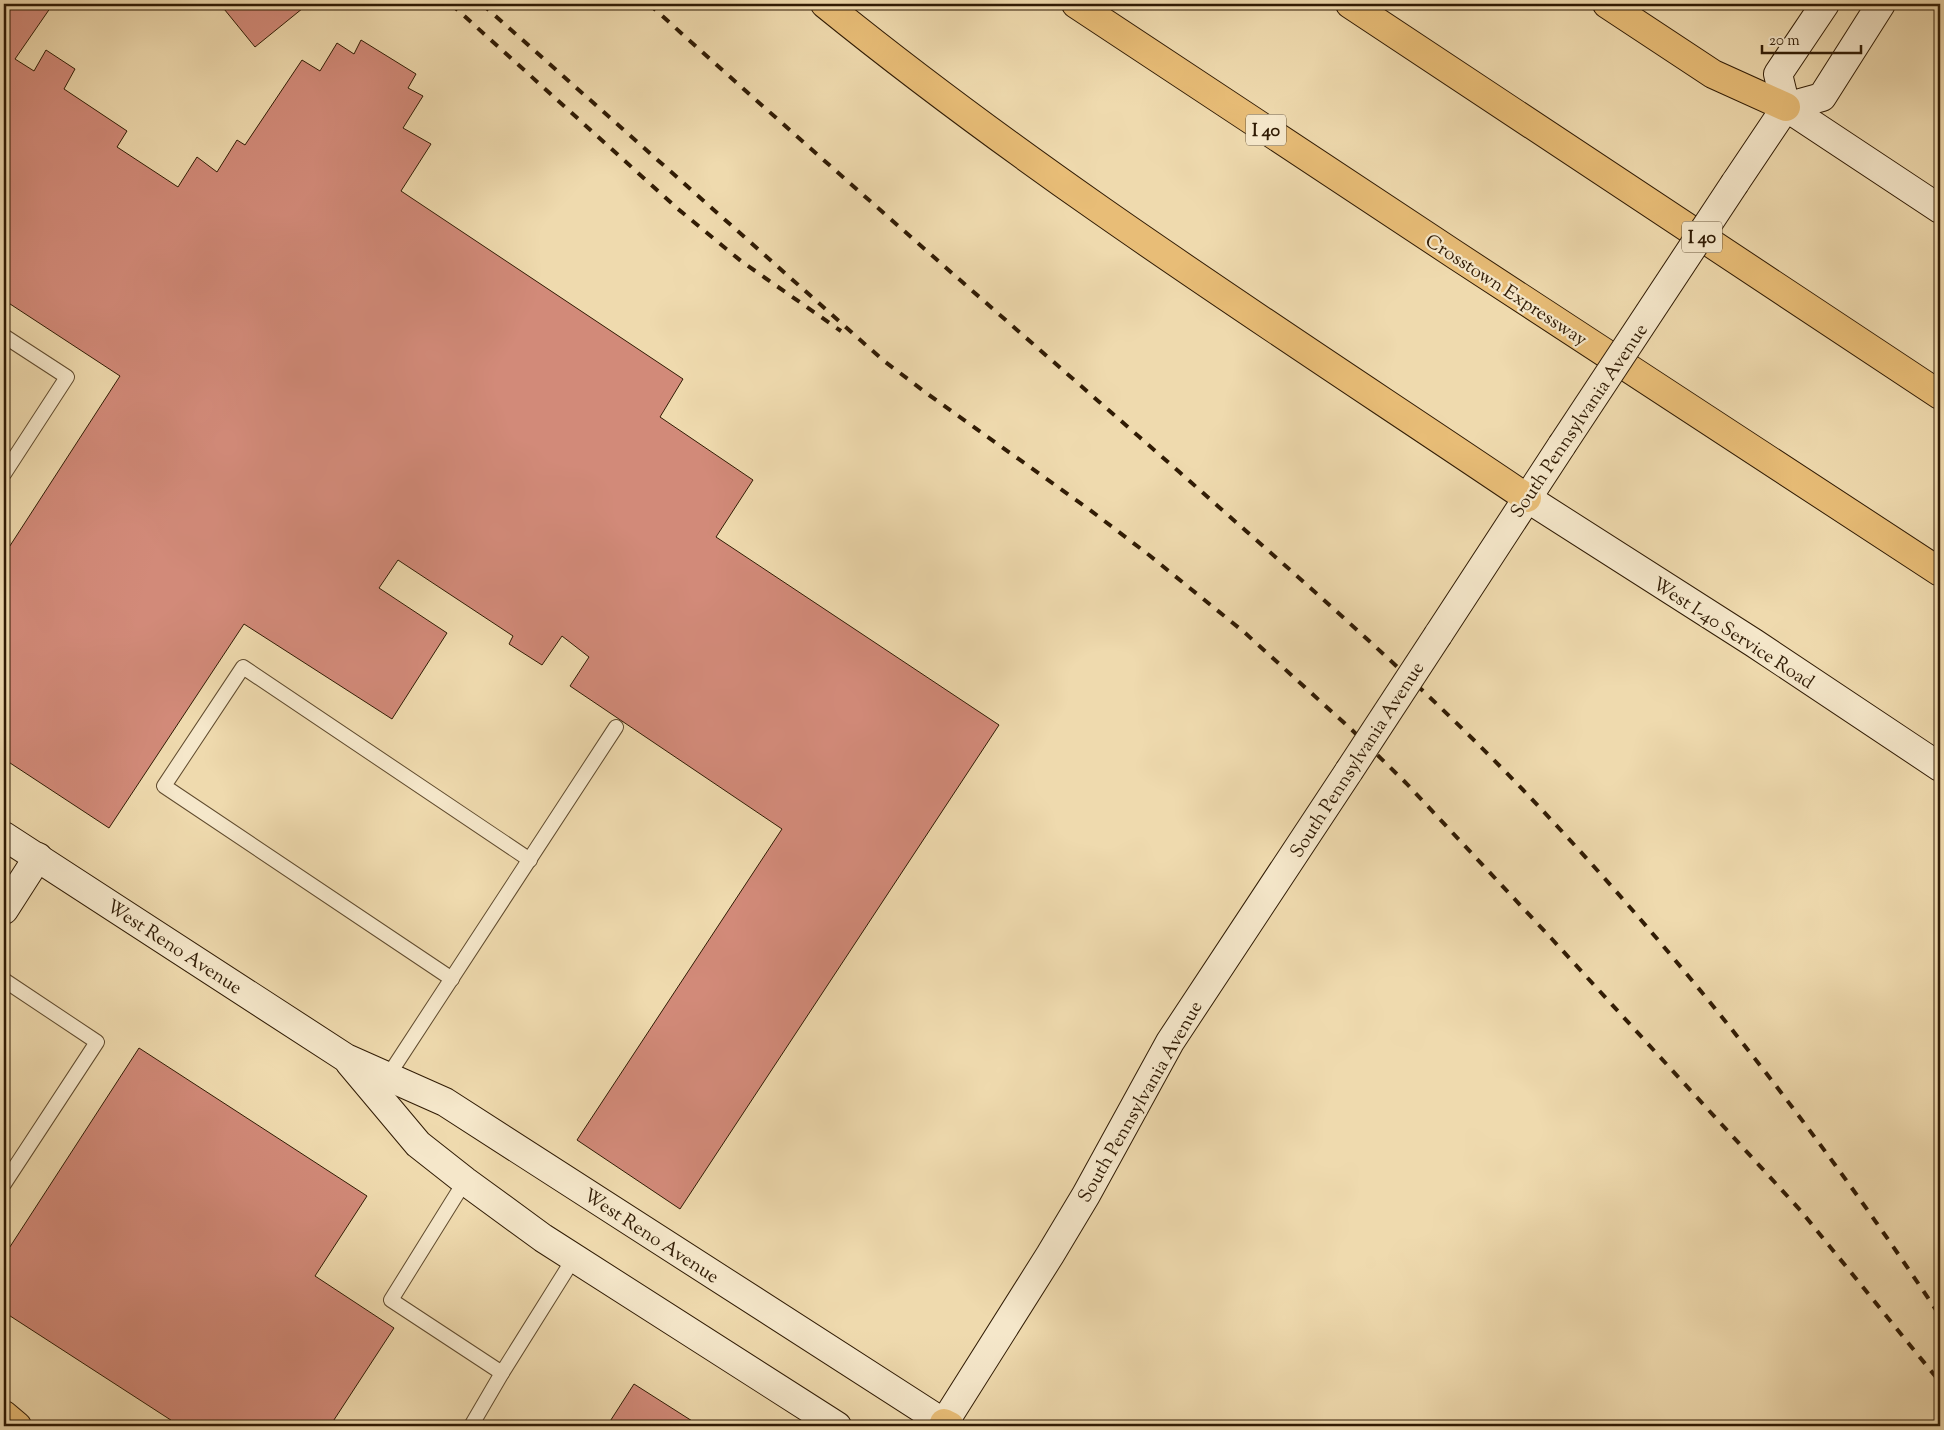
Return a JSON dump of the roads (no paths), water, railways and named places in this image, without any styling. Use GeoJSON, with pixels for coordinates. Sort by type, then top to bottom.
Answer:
{"type":"FeatureCollection","features":[{"type":"Feature","properties":{"kind":"main road"},"geometry":{"type":"LineString","coordinates":[[825,4],[1016,151],[1220,292],[1527,498]]}},
{"type":"Feature","properties":{"kind":"main road","name":"Crosstown Expressway"},"geometry":{"type":"LineString","coordinates":[[1076,4],[1940,572]]}},
{"type":"Feature","properties":{"kind":"main road","name":"I 40"},"geometry":{"type":"LineString","coordinates":[[1350,4],[1940,395]]}},
{"type":"Feature","properties":{"kind":"main road"},"geometry":{"type":"LineString","coordinates":[[1607,4],[1713,74],[1786,106],[1940,209]]}},
{"type":"Feature","properties":{"kind":"main road"},"geometry":{"type":"LineString","coordinates":[[1786,106],[1822,96],[1881,4]]}},
{"type":"Feature","properties":{"kind":"main road"},"geometry":{"type":"LineString","coordinates":[[1786,106],[1778,74],[1824,5]]}},
{"type":"Feature","properties":{"kind":"main road","name":"South Pennsylvania Avenue"},"geometry":{"type":"LineString","coordinates":[[944,1425],[1086,1195],[1170,1042],[1786,106]]}},
{"type":"Feature","properties":{"kind":"main road","name":"West I-40 Service Road"},"geometry":{"type":"LineString","coordinates":[[1527,498],[1754,644],[1940,768]]}},
{"type":"Feature","properties":{"kind":"main road","name":"West Reno Avenue"},"geometry":{"type":"LineString","coordinates":[[4,836],[346,1058],[445,1102],[944,1425]]}},
{"type":"Feature","properties":{"kind":"main road"},"geometry":{"type":"LineString","coordinates":[[4,910],[38,857]]}},
{"type":"Feature","properties":{"kind":"main road","name":"West Reno Avenue"},"geometry":{"type":"LineString","coordinates":[[346,1058],[418,1144],[464,1181],[543,1238],[837,1426]]}},
{"type":"Feature","properties":{"kind":"main road"},"geometry":{"type":"LineString","coordinates":[[4,1415],[17,1426]]}},
{"type":"Feature","properties":{"kind":"lane"},"geometry":{"type":"LineString","coordinates":[[4,336],[68,377],[4,474]]}},
{"type":"Feature","properties":{"kind":"lane"},"geometry":{"type":"LineString","coordinates":[[452,979],[164,786],[243,667],[530,860]]}},
{"type":"Feature","properties":{"kind":"lane"},"geometry":{"type":"LineString","coordinates":[[388,1076],[616,727]]}},
{"type":"Feature","properties":{"kind":"lane"},"geometry":{"type":"LineString","coordinates":[[4,980],[97,1042],[4,1184]]}},
{"type":"Feature","properties":{"kind":"lane"},"geometry":{"type":"LineString","coordinates":[[464,1181],[391,1300],[502,1373]]}},
{"type":"Feature","properties":{"kind":"lane"},"geometry":{"type":"LineString","coordinates":[[471,1426],[574,1258]]}},
{"type":"Feature","properties":{"kind":"railway"},"geometry":{"type":"LineString","coordinates":[[451,4],[678,209],[741,261],[841,331]]}},
{"type":"Feature","properties":{"kind":"railway"},"geometry":{"type":"LineString","coordinates":[[482,4],[884,361],[1149,555],[1244,632],[1352,730],[1406,783],[1551,938],[1801,1211],[1940,1382]]}},
{"type":"Feature","properties":{"kind":"railway"},"geometry":{"type":"LineString","coordinates":[[649,4],[849,183],[1316,593],[1402,671],[1485,751],[1583,854],[1692,980],[1845,1178],[1940,1316]]}}]}
